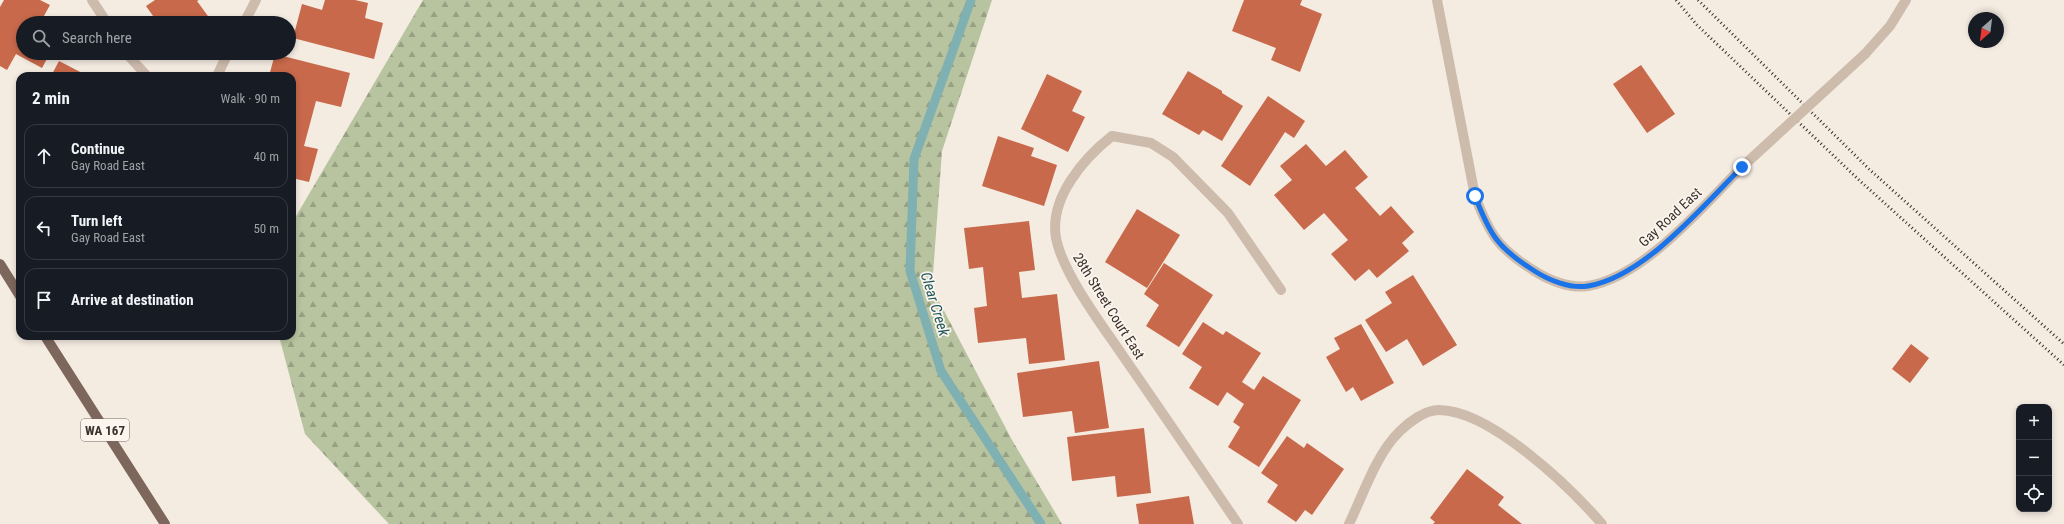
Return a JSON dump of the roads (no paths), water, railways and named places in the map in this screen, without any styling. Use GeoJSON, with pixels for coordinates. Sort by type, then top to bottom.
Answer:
{"type":"FeatureCollection","features":[{"type":"Feature","properties":{"kind":"main road"},"geometry":{"type":"LineString","coordinates":[[0,264],[16,290]]}},
{"type":"Feature","properties":{"kind":"main road","name":"WA 167"},"geometry":{"type":"LineString","coordinates":[[48,340],[165,524]]}},
{"type":"Feature","properties":{"kind":"street"},"geometry":{"type":"LineString","coordinates":[[92,0],[102,16]]}},
{"type":"Feature","properties":{"kind":"street"},"geometry":{"type":"LineString","coordinates":[[248,16],[256,0]]}},
{"type":"Feature","properties":{"kind":"street","name":"Gay Road East"},"geometry":{"type":"LineString","coordinates":[[1437,0],[1475,196],[1487,226],[1498,243],[1514,258],[1538,274],[1557,282],[1587,287],[1602,283],[1620,275],[1662,246],[1742,167],[1865,54],[1890,26],[1906,0]]}},
{"type":"Feature","properties":{"kind":"street"},"geometry":{"type":"LineString","coordinates":[[132,60],[143,72]]}},
{"type":"Feature","properties":{"kind":"street"},"geometry":{"type":"LineString","coordinates":[[219,72],[225,60]]}},
{"type":"Feature","properties":{"kind":"street","name":"28th Street Court East"},"geometry":{"type":"LineString","coordinates":[[1238,524],[1100,321],[1063,262],[1056,237],[1056,216],[1062,199],[1070,182],[1098,147],[1112,136],[1151,143],[1173,157],[1228,213],[1281,290]]}},
{"type":"Feature","properties":{"kind":"street"},"geometry":{"type":"LineString","coordinates":[[1349,524],[1389,444],[1400,431],[1415,419],[1432,410],[1455,412],[1478,421],[1519,446],[1570,490],[1602,524]]}},
{"type":"Feature","properties":{"kind":"waterway","name":"Clear Creek"},"geometry":{"type":"LineString","coordinates":[[971,0],[914,159],[910,271],[941,371],[1041,524]]}},
{"type":"Feature","properties":{"kind":"railway"},"geometry":{"type":"LineString","coordinates":[[1676,0],[1697,25],[1859,180],[2064,365]]}},
{"type":"Feature","properties":{"kind":"railway"},"geometry":{"type":"LineString","coordinates":[[1698,0],[1869,169],[2064,344]]}}]}
